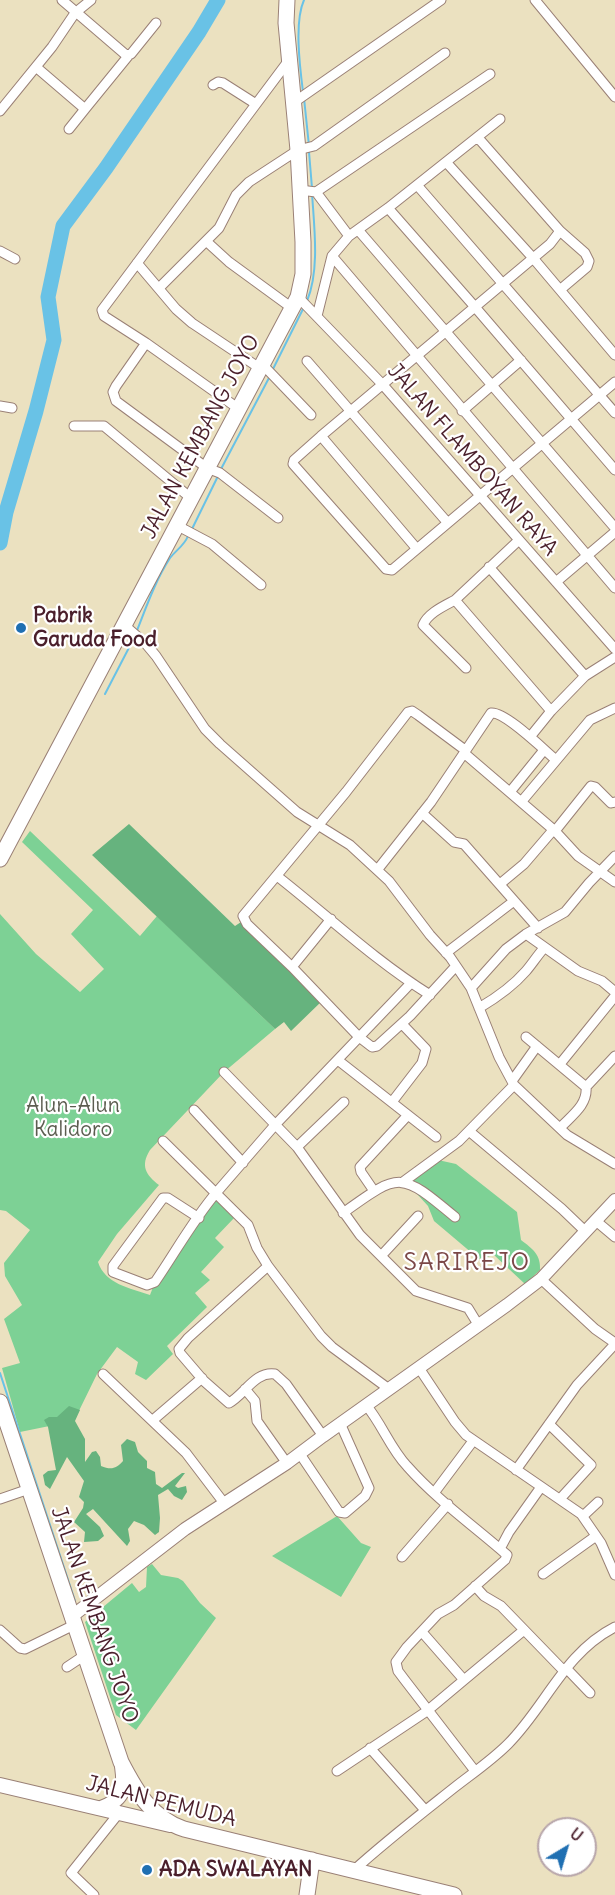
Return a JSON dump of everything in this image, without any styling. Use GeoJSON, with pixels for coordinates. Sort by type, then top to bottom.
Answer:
{"type":"FeatureCollection","features":[{"type":"Feature","properties":{"kind":"main road","name":"JALAN KEMBANG JOYO"},"geometry":{"type":"LineString","coordinates":[[0,859],[295,303],[303,274],[298,150],[292,103],[287,0]]}},
{"type":"Feature","properties":{"kind":"main road","name":"JALAN KEMBANG JOYO"},"geometry":{"type":"LineString","coordinates":[[0,1402],[75,1616],[85,1655],[122,1761],[141,1798],[158,1816],[172,1825]]}},
{"type":"Feature","properties":{"kind":"main road"},"geometry":{"type":"LineString","coordinates":[[101,1808],[116,1801],[123,1791],[122,1761]]}},
{"type":"Feature","properties":{"kind":"main road","name":"JALAN PEMUDA"},"geometry":{"type":"LineString","coordinates":[[0,1785],[454,1895]]}},
{"type":"Feature","properties":{"kind":"main road"},"geometry":{"type":"LineString","coordinates":[[308,1895],[312,1860]]}},
{"type":"Feature","properties":{"kind":"street"},"geometry":{"type":"LineString","coordinates":[[62,0],[75,14],[129,55]]}},
{"type":"Feature","properties":{"kind":"street"},"geometry":{"type":"LineString","coordinates":[[0,111],[75,14],[91,0]]}},
{"type":"Feature","properties":{"kind":"street"},"geometry":{"type":"LineString","coordinates":[[292,103],[441,0]]}},
{"type":"Feature","properties":{"kind":"street"},"geometry":{"type":"LineString","coordinates":[[535,0],[615,97]]}},
{"type":"Feature","properties":{"kind":"street"},"geometry":{"type":"LineString","coordinates":[[69,129],[156,23]]}},
{"type":"Feature","properties":{"kind":"street"},"geometry":{"type":"LineString","coordinates":[[159,288],[219,228],[236,195],[249,182],[298,150],[314,146],[445,54]]}},
{"type":"Feature","properties":{"kind":"street"},"geometry":{"type":"LineString","coordinates":[[239,409],[104,316],[102,310],[289,60]]}},
{"type":"Feature","properties":{"kind":"street"},"geometry":{"type":"LineString","coordinates":[[36,66],[86,109]]}},
{"type":"Feature","properties":{"kind":"street"},"geometry":{"type":"LineString","coordinates":[[300,190],[316,192],[490,74]]}},
{"type":"Feature","properties":{"kind":"street"},"geometry":{"type":"LineString","coordinates":[[213,85],[218,82],[223,83],[256,104]]}},
{"type":"Feature","properties":{"kind":"street"},"geometry":{"type":"LineString","coordinates":[[317,316],[332,256],[349,236],[500,119]]}},
{"type":"Feature","properties":{"kind":"street"},"geometry":{"type":"LineString","coordinates":[[475,139],[480,140],[560,231],[585,253],[589,261],[587,267],[561,289]]}},
{"type":"Feature","properties":{"kind":"street"},"geometry":{"type":"LineString","coordinates":[[446,162],[561,289],[615,355]]}},
{"type":"Feature","properties":{"kind":"street"},"geometry":{"type":"LineString","coordinates":[[417,185],[615,413]]}},
{"type":"Feature","properties":{"kind":"street"},"geometry":{"type":"LineString","coordinates":[[316,192],[349,236]]}},
{"type":"Feature","properties":{"kind":"street"},"geometry":{"type":"LineString","coordinates":[[388,208],[615,470]]}},
{"type":"Feature","properties":{"kind":"street"},"geometry":{"type":"LineString","coordinates":[[358,231],[615,530],[555,582]]}},
{"type":"Feature","properties":{"kind":"street"},"geometry":{"type":"LineString","coordinates":[[560,231],[550,244],[321,436],[294,460],[293,464],[386,569],[392,570],[615,382]]}},
{"type":"Feature","properties":{"kind":"street","name":"JALAN FLAMBOYAN RAYA"},"geometry":{"type":"LineString","coordinates":[[206,241],[229,262],[317,316],[383,385],[615,649]]}},
{"type":"Feature","properties":{"kind":"street"},"geometry":{"type":"LineString","coordinates":[[0,252],[15,259]]}},
{"type":"Feature","properties":{"kind":"street"},"geometry":{"type":"LineString","coordinates":[[332,256],[615,588]]}},
{"type":"Feature","properties":{"kind":"street"},"geometry":{"type":"LineString","coordinates":[[137,263],[176,309],[192,323],[262,367],[311,415]]}},
{"type":"Feature","properties":{"kind":"street"},"geometry":{"type":"LineString","coordinates":[[146,343],[116,386],[113,397],[207,468],[220,473],[278,518]]}},
{"type":"Feature","properties":{"kind":"street"},"geometry":{"type":"LineString","coordinates":[[462,411],[521,360]]}},
{"type":"Feature","properties":{"kind":"street"},"geometry":{"type":"LineString","coordinates":[[307,361],[447,522]]}},
{"type":"Feature","properties":{"kind":"street"},"geometry":{"type":"LineString","coordinates":[[0,406],[12,408]]}},
{"type":"Feature","properties":{"kind":"street"},"geometry":{"type":"LineString","coordinates":[[74,426],[104,426],[192,499]]}},
{"type":"Feature","properties":{"kind":"street"},"geometry":{"type":"LineString","coordinates":[[321,436],[417,549]]}},
{"type":"Feature","properties":{"kind":"street"},"geometry":{"type":"LineString","coordinates":[[178,525],[212,544],[261,585]]}},
{"type":"Feature","properties":{"kind":"street"},"geometry":{"type":"LineString","coordinates":[[466,668],[423,625],[425,620],[439,608],[454,600],[519,540]]}},
{"type":"Feature","properties":{"kind":"street"},"geometry":{"type":"LineString","coordinates":[[489,567],[585,676]]}},
{"type":"Feature","properties":{"kind":"street"},"geometry":{"type":"LineString","coordinates":[[454,600],[551,711]]}},
{"type":"Feature","properties":{"kind":"street"},"geometry":{"type":"LineString","coordinates":[[124,625],[156,656],[205,729],[220,744],[297,812],[350,845],[378,869],[446,953],[471,988],[499,1057],[513,1083],[572,1140],[615,1164]]}},
{"type":"Feature","properties":{"kind":"street"},"geometry":{"type":"LineString","coordinates":[[530,737],[551,711],[585,676],[615,657]]}},
{"type":"Feature","properties":{"kind":"street"},"geometry":{"type":"LineString","coordinates":[[522,801],[590,720],[615,708]]}},
{"type":"Feature","properties":{"kind":"street"},"geometry":{"type":"LineString","coordinates":[[456,966],[402,1024],[377,1046],[372,1047],[359,1038],[248,924],[243,916],[410,711],[418,714],[464,751],[555,830],[578,856],[615,882]]}},
{"type":"Feature","properties":{"kind":"street"},"geometry":{"type":"LineString","coordinates":[[378,869],[422,813],[489,715],[494,712],[530,737],[556,760]]}},
{"type":"Feature","properties":{"kind":"street"},"geometry":{"type":"LineString","coordinates":[[510,792],[544,750]]}},
{"type":"Feature","properties":{"kind":"street"},"geometry":{"type":"LineString","coordinates":[[500,884],[524,864],[591,786],[595,787],[610,803],[615,802]]}},
{"type":"Feature","properties":{"kind":"street"},"geometry":{"type":"LineString","coordinates":[[422,813],[454,842],[464,844],[538,928]]}},
{"type":"Feature","properties":{"kind":"street"},"geometry":{"type":"LineString","coordinates":[[471,988],[506,949],[526,934],[565,912],[615,856]]}},
{"type":"Feature","properties":{"kind":"street"},"geometry":{"type":"LineString","coordinates":[[277,876],[372,955],[430,995]]}},
{"type":"Feature","properties":{"kind":"street"},"geometry":{"type":"LineString","coordinates":[[446,953],[514,901]]}},
{"type":"Feature","properties":{"kind":"street"},"geometry":{"type":"LineString","coordinates":[[292,967],[331,919]]}},
{"type":"Feature","properties":{"kind":"street"},"geometry":{"type":"LineString","coordinates":[[526,934],[578,971],[602,981],[615,994],[560,1064]]}},
{"type":"Feature","properties":{"kind":"street"},"geometry":{"type":"LineString","coordinates":[[479,1008],[498,997],[519,978],[544,948]]}},
{"type":"Feature","properties":{"kind":"street"},"geometry":{"type":"LineString","coordinates":[[199,1218],[168,1197],[163,1198],[113,1266],[113,1272],[147,1285],[153,1284],[199,1218],[216,1193],[275,1125],[411,983]]}},
{"type":"Feature","properties":{"kind":"street"},"geometry":{"type":"LineString","coordinates":[[392,1102],[422,1063],[426,1052],[426,1048],[402,1024]]}},
{"type":"Feature","properties":{"kind":"street"},"geometry":{"type":"LineString","coordinates":[[526,1037],[586,1087],[585,1102],[560,1128]]}},
{"type":"Feature","properties":{"kind":"street"},"geometry":{"type":"LineString","coordinates":[[403,1182],[469,1131],[513,1083],[537,1046]]}},
{"type":"Feature","properties":{"kind":"street"},"geometry":{"type":"LineString","coordinates":[[586,1087],[615,1056]]}},
{"type":"Feature","properties":{"kind":"street"},"geometry":{"type":"LineString","coordinates":[[339,1060],[436,1137]]}},
{"type":"Feature","properties":{"kind":"street"},"geometry":{"type":"LineString","coordinates":[[225,1072],[297,1147],[360,1235],[416,1291],[468,1308],[479,1326]]}},
{"type":"Feature","properties":{"kind":"street"},"geometry":{"type":"LineString","coordinates":[[297,1147],[344,1102]]}},
{"type":"Feature","properties":{"kind":"street"},"geometry":{"type":"LineString","coordinates":[[194,1110],[243,1162]]}},
{"type":"Feature","properties":{"kind":"street"},"geometry":{"type":"LineString","coordinates":[[374,1191],[360,1167],[408,1115]]}},
{"type":"Feature","properties":{"kind":"street"},"geometry":{"type":"LineString","coordinates":[[469,1131],[586,1232]]}},
{"type":"Feature","properties":{"kind":"street"},"geometry":{"type":"LineString","coordinates":[[163,1141],[248,1225],[257,1248],[268,1266],[327,1342],[389,1389]]}},
{"type":"Feature","properties":{"kind":"street"},"geometry":{"type":"LineString","coordinates":[[343,1213],[386,1184],[403,1182],[416,1186],[455,1217]]}},
{"type":"Feature","properties":{"kind":"street"},"geometry":{"type":"LineString","coordinates":[[0,1630],[20,1648],[25,1649],[75,1616],[151,1554],[300,1454],[541,1279],[615,1200]]}},
{"type":"Feature","properties":{"kind":"street"},"geometry":{"type":"LineString","coordinates":[[381,1256],[418,1216]]}},
{"type":"Feature","properties":{"kind":"street"},"geometry":{"type":"LineString","coordinates":[[596,1221],[615,1237]]}},
{"type":"Feature","properties":{"kind":"street"},"geometry":{"type":"LineString","coordinates":[[268,1266],[179,1349],[180,1353],[229,1403],[264,1375],[278,1376],[295,1396],[322,1436]]}},
{"type":"Feature","properties":{"kind":"street"},"geometry":{"type":"LineString","coordinates":[[516,1470],[577,1385],[615,1344],[595,1329],[541,1279]]}},
{"type":"Feature","properties":{"kind":"street"},"geometry":{"type":"LineString","coordinates":[[419,1368],[454,1422],[473,1441],[583,1516],[596,1536],[615,1575]]}},
{"type":"Feature","properties":{"kind":"street"},"geometry":{"type":"LineString","coordinates":[[103,1374],[186,1453],[224,1503]]}},
{"type":"Feature","properties":{"kind":"street"},"geometry":{"type":"LineString","coordinates":[[153,1420],[202,1378]]}},
{"type":"Feature","properties":{"kind":"street"},"geometry":{"type":"LineString","coordinates":[[245,1389],[255,1401],[257,1421],[286,1462]]}},
{"type":"Feature","properties":{"kind":"street"},"geometry":{"type":"LineString","coordinates":[[366,1405],[377,1418],[398,1455],[460,1517],[507,1555],[505,1560],[454,1605],[438,1614],[397,1659],[396,1665],[427,1711],[475,1771]]}},
{"type":"Feature","properties":{"kind":"street"},"geometry":{"type":"LineString","coordinates":[[300,1454],[339,1512],[345,1513],[365,1496],[369,1488],[340,1423]]}},
{"type":"Feature","properties":{"kind":"street"},"geometry":{"type":"LineString","coordinates":[[549,1424],[591,1465],[560,1499]]}},
{"type":"Feature","properties":{"kind":"street"},"geometry":{"type":"LineString","coordinates":[[434,1493],[473,1441]]}},
{"type":"Feature","properties":{"kind":"street"},"geometry":{"type":"LineString","coordinates":[[500,1549],[509,1532],[541,1487]]}},
{"type":"Feature","properties":{"kind":"street"},"geometry":{"type":"LineString","coordinates":[[0,1498],[29,1489]]}},
{"type":"Feature","properties":{"kind":"street"},"geometry":{"type":"LineString","coordinates":[[583,1516],[598,1502]]}},
{"type":"Feature","properties":{"kind":"street"},"geometry":{"type":"LineString","coordinates":[[402,1557],[447,1504]]}},
{"type":"Feature","properties":{"kind":"street"},"geometry":{"type":"LineString","coordinates":[[543,1574],[596,1536]]}},
{"type":"Feature","properties":{"kind":"street"},"geometry":{"type":"LineString","coordinates":[[475,1586],[484,1596],[501,1606],[590,1693]]}},
{"type":"Feature","properties":{"kind":"street"},"geometry":{"type":"LineString","coordinates":[[353,1871],[510,1743],[565,1669],[592,1643],[615,1627]]}},
{"type":"Feature","properties":{"kind":"street"},"geometry":{"type":"LineString","coordinates":[[337,1771],[427,1711],[524,1630]]}},
{"type":"Feature","properties":{"kind":"street"},"geometry":{"type":"LineString","coordinates":[[422,1632],[464,1680]]}},
{"type":"Feature","properties":{"kind":"street"},"geometry":{"type":"LineString","coordinates":[[67,1667],[85,1655]]}},
{"type":"Feature","properties":{"kind":"street"},"geometry":{"type":"LineString","coordinates":[[370,1748],[425,1810]]}},
{"type":"Feature","properties":{"kind":"street"},"geometry":{"type":"LineString","coordinates":[[94,1895],[72,1875],[72,1871],[119,1813]]}},
{"type":"Feature","properties":{"kind":"green space"},"geometry":{"type":"Polygon","coordinates":[[[129,824],[235,926],[244,920],[323,1000],[291,1031],[284,1022],[275,1029],[92,855],[129,824]]]}},
{"type":"Feature","properties":{"kind":"green space","name":"Alun-Alun Kalidoro"},"geometry":{"type":"Polygon","coordinates":[[[30,831],[140,936],[157,916],[275,1029],[224,1072],[150,1150],[145,1161],[146,1170],[159,1185],[117,1234],[98,1262],[101,1269],[112,1280],[150,1295],[155,1282],[212,1197],[235,1217],[215,1238],[224,1247],[201,1272],[210,1280],[195,1293],[207,1307],[167,1346],[173,1354],[146,1380],[135,1374],[138,1362],[117,1347],[97,1374],[74,1421],[20,1432],[2,1368],[20,1363],[4,1319],[22,1305],[5,1276],[4,1263],[30,1230],[6,1211],[0,1210],[0,914],[36,954],[80,992],[104,969],[71,934],[93,910],[22,842],[30,831]]]}},
{"type":"Feature","properties":{"kind":"green space"},"geometry":{"type":"Polygon","coordinates":[[[438,1160],[456,1164],[517,1212],[521,1240],[535,1253],[540,1265],[540,1270],[525,1284],[494,1255],[479,1259],[434,1221],[428,1206],[407,1183],[438,1160]]]}},
{"type":"Feature","properties":{"kind":"green space"},"geometry":{"type":"Polygon","coordinates":[[[69,1406],[80,1410],[75,1421],[85,1439],[85,1462],[92,1452],[96,1451],[100,1457],[101,1466],[116,1467],[123,1461],[121,1445],[127,1439],[135,1442],[138,1452],[147,1461],[147,1468],[155,1472],[156,1484],[162,1488],[185,1473],[175,1486],[178,1488],[186,1486],[187,1492],[182,1500],[168,1489],[158,1495],[159,1532],[155,1535],[144,1525],[134,1521],[128,1529],[130,1541],[127,1546],[93,1509],[86,1514],[100,1527],[104,1536],[98,1541],[84,1542],[85,1532],[74,1522],[83,1508],[84,1502],[79,1497],[84,1481],[67,1457],[50,1489],[45,1485],[43,1475],[48,1471],[56,1470],[48,1427],[44,1420],[57,1417],[69,1406]]]}},
{"type":"Feature","properties":{"kind":"green space"},"geometry":{"type":"Polygon","coordinates":[[[337,1516],[361,1543],[371,1547],[341,1597],[272,1556],[337,1516]]]}},
{"type":"Feature","properties":{"kind":"green space"},"geometry":{"type":"Polygon","coordinates":[[[152,1564],[161,1575],[183,1581],[200,1603],[216,1618],[136,1730],[116,1715],[85,1622],[132,1583],[139,1592],[146,1587],[147,1567],[152,1564]]]}},
{"type":"Feature","properties":{"kind":"waterway"},"geometry":{"type":"LineString","coordinates":[[0,543],[6,512],[54,340],[48,297],[63,226],[106,168],[199,32],[218,0]]}},
{"type":"Feature","properties":{"kind":"waterway"},"geometry":{"type":"LineString","coordinates":[[303,92],[298,32],[304,0]]}},
{"type":"Feature","properties":{"kind":"waterway"},"geometry":{"type":"LineString","coordinates":[[304,98],[309,146]]}},
{"type":"Feature","properties":{"kind":"waterway"},"geometry":{"type":"LineString","coordinates":[[309,152],[312,188]]}},
{"type":"Feature","properties":{"kind":"waterway"},"geometry":{"type":"LineString","coordinates":[[307,301],[314,276],[315,262],[312,193]]}},
{"type":"Feature","properties":{"kind":"waterway"},"geometry":{"type":"LineString","coordinates":[[272,371],[303,309]]}},
{"type":"Feature","properties":{"kind":"waterway"},"geometry":{"type":"LineString","coordinates":[[221,469],[270,376]]}},
{"type":"Feature","properties":{"kind":"waterway"},"geometry":{"type":"LineString","coordinates":[[191,531],[219,474]]}},
{"type":"Feature","properties":{"kind":"waterway"},"geometry":{"type":"LineString","coordinates":[[136,633],[165,567],[188,536]]}},
{"type":"Feature","properties":{"kind":"waterway"},"geometry":{"type":"LineString","coordinates":[[105,694],[134,638]]}},
{"type":"Feature","properties":{"kind":"waterway"},"geometry":{"type":"LineString","coordinates":[[0,1373],[75,1601]]}},
{"type":"Feature","properties":{"kind":"place","name":"Pabrik Garuda Food"},"geometry":{"type":"Point","coordinates":[21,628]}},
{"type":"Feature","properties":{"kind":"place","name":"ADA SWALAYAN"},"geometry":{"type":"Point","coordinates":[147,1870]}},
{"type":"Feature","properties":{"kind":"district","name":"SARIREJO"},"geometry":{"type":"Point","coordinates":[467,1263]}}]}
